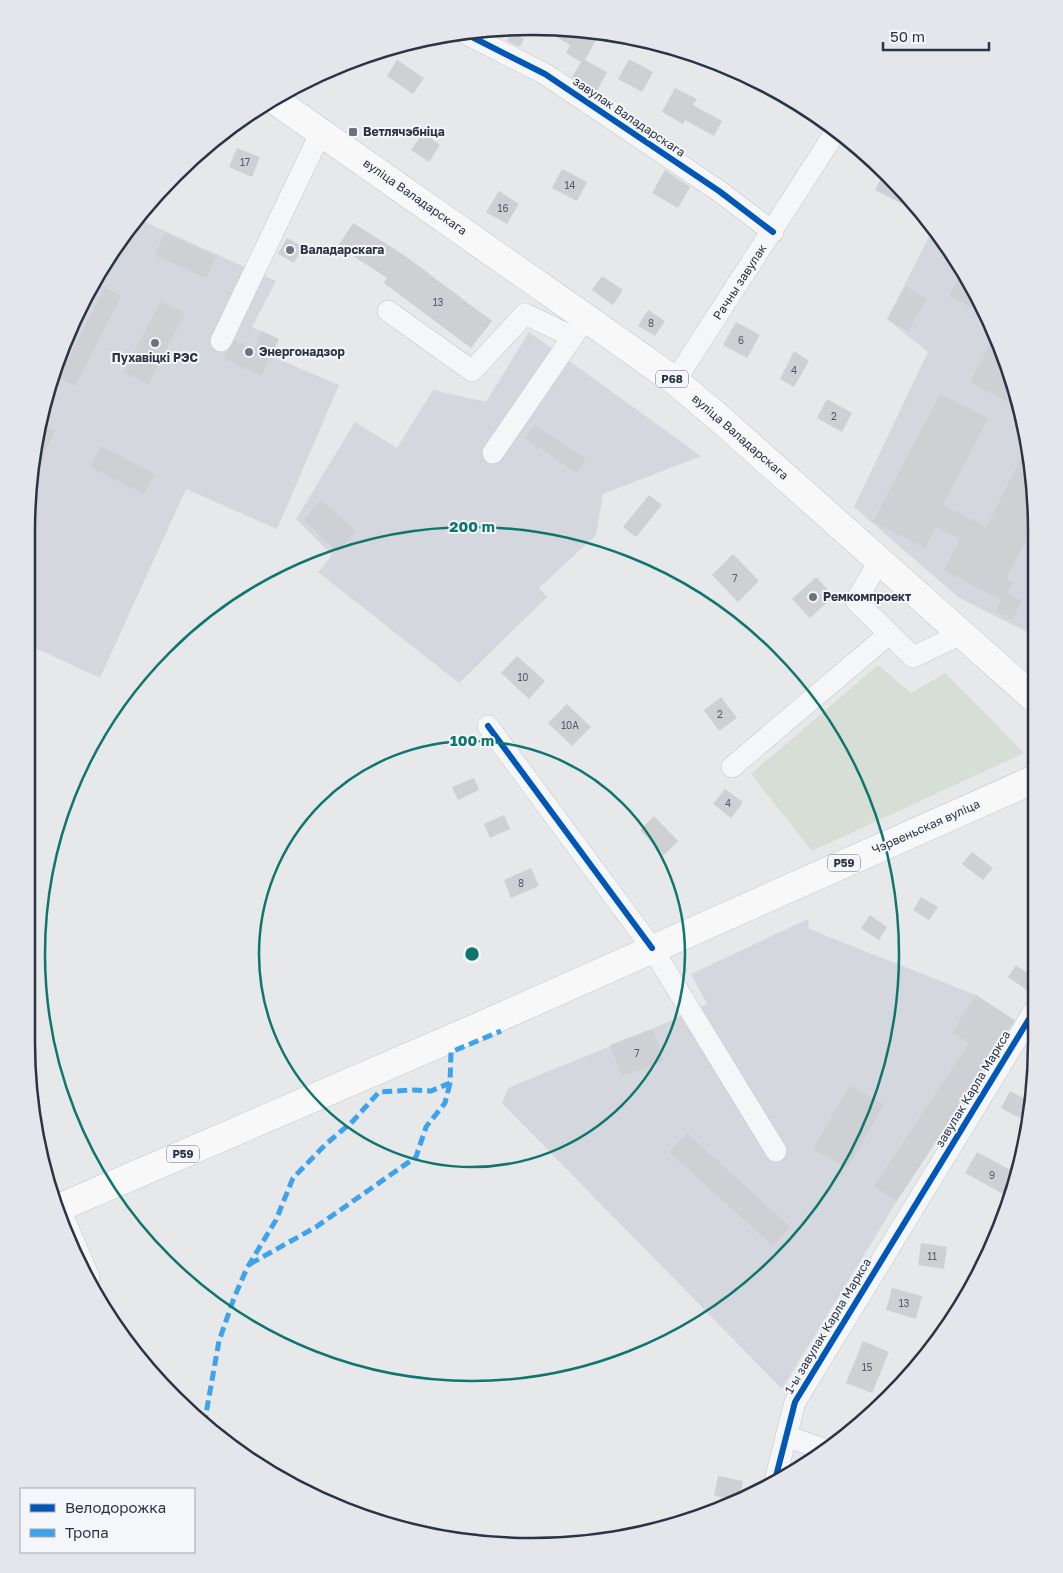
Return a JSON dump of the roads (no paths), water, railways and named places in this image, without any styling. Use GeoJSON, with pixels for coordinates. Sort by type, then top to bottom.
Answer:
{"type":"FeatureCollection","features":[{"type":"Feature","properties":{"kind":"main road","name":"вуліца Валадарскага"},"geometry":{"type":"LineString","coordinates":[[279,104],[320,132],[579,327],[674,381],[718,417],[1028,693]]}},
{"type":"Feature","properties":{"kind":"main road","name":"Чэрвеньская вуліца"},"geometry":{"type":"LineString","coordinates":[[652,948],[1028,782]]}},
{"type":"Feature","properties":{"kind":"main road","name":"Р59"},"geometry":{"type":"LineString","coordinates":[[63,1206],[480,1026],[652,948]]}},
{"type":"Feature","properties":{"kind":"street","name":"завулак Валадарскага"},"geometry":{"type":"LineString","coordinates":[[474,38],[545,74],[720,191],[773,232]]}},
{"type":"Feature","properties":{"kind":"street"},"geometry":{"type":"LineString","coordinates":[[221,341],[320,132]]}},
{"type":"Feature","properties":{"kind":"street","name":"Рачны завулак"},"geometry":{"type":"LineString","coordinates":[[674,381],[773,232],[832,137]]}},
{"type":"Feature","properties":{"kind":"street"},"geometry":{"type":"LineString","coordinates":[[388,310],[472,371],[525,314],[579,327],[493,452]]}},
{"type":"Feature","properties":{"kind":"street"},"geometry":{"type":"LineString","coordinates":[[879,561],[856,601],[913,657],[961,634]]}},
{"type":"Feature","properties":{"kind":"street"},"geometry":{"type":"LineString","coordinates":[[732,767],[889,634]]}},
{"type":"Feature","properties":{"kind":"street"},"geometry":{"type":"LineString","coordinates":[[488,726],[652,948],[776,1151]]}},
{"type":"Feature","properties":{"kind":"street","name":"завулак Карла Маркса"},"geometry":{"type":"LineString","coordinates":[[893,1242],[1028,1021]]}},
{"type":"Feature","properties":{"kind":"street","name":"1-ы завулак Карла Маркса"},"geometry":{"type":"LineString","coordinates":[[777,1473],[795,1402],[893,1242]]}},
{"type":"Feature","properties":{"kind":"street"},"geometry":{"type":"LineString","coordinates":[[786,1436],[817,1447]]}},
{"type":"Feature","properties":{"kind":"place","name":"Ветлячэбніца"},"geometry":{"type":"Point","coordinates":[353,132]}},
{"type":"Feature","properties":{"kind":"place","name":"Валадарскага"},"geometry":{"type":"Point","coordinates":[290,250]}},
{"type":"Feature","properties":{"kind":"place","name":"Пухавіцкі РЭС"},"geometry":{"type":"Point","coordinates":[155,343]}},
{"type":"Feature","properties":{"kind":"place","name":"Энергонадзор"},"geometry":{"type":"Point","coordinates":[249,352]}},
{"type":"Feature","properties":{"kind":"place","name":"Ремкомпроект"},"geometry":{"type":"Point","coordinates":[813,597]}}]}
